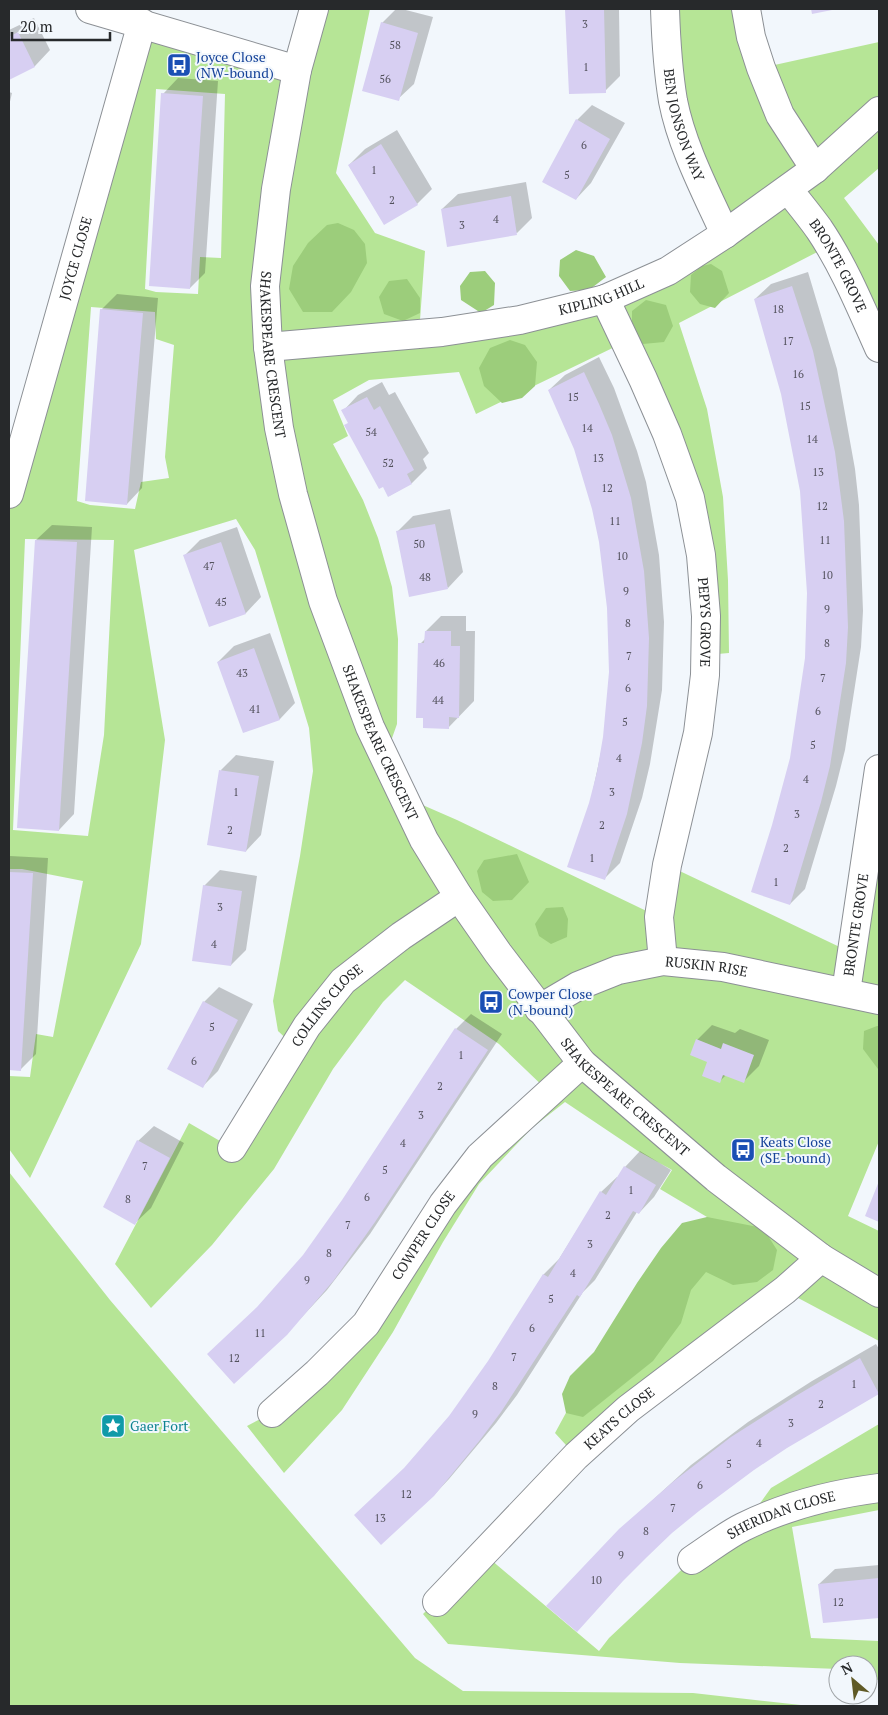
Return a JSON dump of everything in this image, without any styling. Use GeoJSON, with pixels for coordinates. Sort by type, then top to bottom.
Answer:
{"type":"FeatureCollection","features":[{"type":"Feature","properties":{"kind":"street"},"geometry":{"type":"LineString","coordinates":[[90,9],[297,70]]}},
{"type":"Feature","properties":{"kind":"street","name":"SHAKESPEARE CRESCENT"},"geometry":{"type":"LineString","coordinates":[[314,9],[297,70],[276,189],[265,286],[268,347],[279,428],[292,494],[323,601],[370,727],[424,840],[459,897],[540,1009],[582,1063],[716,1178],[821,1258],[879,1293]]}},
{"type":"Feature","properties":{"kind":"street","name":"BEN JONSON WAY"},"geometry":{"type":"LineString","coordinates":[[665,9],[666,48],[673,102],[690,159],[725,234]]}},
{"type":"Feature","properties":{"kind":"street"},"geometry":{"type":"LineString","coordinates":[[746,9],[751,37],[780,115],[815,169]]}},
{"type":"Feature","properties":{"kind":"street","name":"JOYCE CLOSE"},"geometry":{"type":"LineString","coordinates":[[9,494],[142,23]]}},
{"type":"Feature","properties":{"kind":"street","name":"KIPLING HILL"},"geometry":{"type":"LineString","coordinates":[[268,347],[442,332],[520,320],[605,299],[668,271],[725,234],[815,169],[879,110]]}},
{"type":"Feature","properties":{"kind":"street","name":"BRONTE GROVE"},"geometry":{"type":"LineString","coordinates":[[788,189],[819,229],[851,285],[879,348]]}},
{"type":"Feature","properties":{"kind":"street","name":"PEPYS GROVE"},"geometry":{"type":"LineString","coordinates":[[605,299],[663,426],[690,498],[701,555],[705,598],[705,675],[698,733],[667,865],[659,917],[663,961]]}},
{"type":"Feature","properties":{"kind":"street","name":"BRONTE GROVE"},"geometry":{"type":"LineString","coordinates":[[846,992],[879,769]]}},
{"type":"Feature","properties":{"kind":"street","name":"COLLINS CLOSE"},"geometry":{"type":"LineString","coordinates":[[232,1148],[307,1026],[343,981],[401,936],[459,897]]}},
{"type":"Feature","properties":{"kind":"street","name":"RUSKIN RISE"},"geometry":{"type":"LineString","coordinates":[[540,1009],[578,986],[618,970],[663,961],[723,967],[879,1000]]}},
{"type":"Feature","properties":{"kind":"street","name":"COWPER CLOSE"},"geometry":{"type":"LineString","coordinates":[[272,1413],[366,1324],[443,1204],[480,1156],[582,1063]]}},
{"type":"Feature","properties":{"kind":"street","name":"KEATS CLOSE"},"geometry":{"type":"LineString","coordinates":[[436,1602],[576,1456],[628,1409],[785,1290],[821,1258]]}},
{"type":"Feature","properties":{"kind":"street","name":"SHERIDAN CLOSE"},"geometry":{"type":"LineString","coordinates":[[692,1560],[743,1527],[786,1510],[847,1492],[879,1488]]}},
{"type":"Feature","properties":{"kind":"green space"},"geometry":{"type":"Polygon","coordinates":[[[314,9],[370,9],[336,173],[375,233],[425,251],[419,334],[520,320],[725,235],[690,159],[665,9],[746,9],[761,68],[879,42],[879,168],[844,198],[879,245],[879,348],[829,246],[679,323],[707,409],[723,497],[728,580],[729,653],[706,655],[701,555],[625,342],[476,414],[459,372],[369,380],[333,400],[348,436],[333,444],[363,500],[378,538],[392,587],[398,639],[397,724],[385,758],[402,796],[457,820],[659,917],[667,865],[846,950],[879,769],[879,1141],[848,1216],[879,1231],[879,1341],[785,1291],[576,1456],[555,1433],[574,1398],[707,1217],[660,1189],[672,1170],[638,1151],[565,1102],[532,1128],[479,1184],[443,1242],[393,1332],[342,1410],[284,1473],[247,1426],[272,1413],[406,1263],[549,1092],[499,1044],[405,980],[383,1002],[333,1069],[274,1169],[212,1245],[151,1308],[115,1264],[189,1123],[232,1148],[294,1046],[278,1031],[273,1001],[300,856],[313,771],[309,728],[255,550],[236,519],[134,550],[165,740],[141,944],[30,1178],[9,1149],[9,1076],[30,1077],[36,1034],[53,1037],[83,881],[22,869],[9,869],[9,494],[142,23],[297,70],[314,9]],[[156,89],[145,289],[156,292],[198,294],[200,257],[221,258],[225,94],[156,89]],[[91,307],[77,501],[90,505],[135,509],[141,482],[169,478],[165,457],[174,345],[156,339],[155,312],[91,307]],[[25,539],[13,830],[88,836],[104,735],[114,540],[25,539]]]}},
{"type":"Feature","properties":{"kind":"green space"},"geometry":{"type":"Polygon","coordinates":[[[338,223],[354,230],[365,244],[367,263],[351,292],[332,312],[303,312],[289,289],[293,266],[308,243],[327,225],[338,223]]]}},
{"type":"Feature","properties":{"kind":"green space"},"geometry":{"type":"Polygon","coordinates":[[[576,250],[594,256],[606,277],[589,290],[570,291],[559,276],[560,260],[576,250]]]}},
{"type":"Feature","properties":{"kind":"green space"},"geometry":{"type":"Polygon","coordinates":[[[711,264],[722,271],[729,293],[715,308],[700,304],[690,292],[691,275],[702,266],[711,264]]]}},
{"type":"Feature","properties":{"kind":"green space"},"geometry":{"type":"Polygon","coordinates":[[[485,271],[495,283],[494,305],[481,313],[461,300],[460,286],[470,272],[485,271]]]}},
{"type":"Feature","properties":{"kind":"green space"},"geometry":{"type":"Polygon","coordinates":[[[407,279],[420,298],[420,313],[403,321],[384,314],[379,297],[389,281],[407,279]]]}},
{"type":"Feature","properties":{"kind":"green space"},"geometry":{"type":"Polygon","coordinates":[[[646,300],[666,305],[673,326],[664,342],[643,344],[632,329],[632,311],[646,300]]]}},
{"type":"Feature","properties":{"kind":"green space"},"geometry":{"type":"Polygon","coordinates":[[[510,340],[525,345],[537,362],[535,386],[522,398],[502,403],[484,386],[479,368],[490,348],[510,340]]]}},
{"type":"Feature","properties":{"kind":"green space"},"geometry":{"type":"Polygon","coordinates":[[[517,854],[529,882],[512,900],[493,901],[482,892],[477,871],[484,860],[517,854]]]}},
{"type":"Feature","properties":{"kind":"green space"},"geometry":{"type":"Polygon","coordinates":[[[563,907],[568,919],[567,937],[551,944],[539,936],[535,924],[546,908],[563,907]]]}},
{"type":"Feature","properties":{"kind":"green space"},"geometry":{"type":"Polygon","coordinates":[[[879,1026],[878,1069],[863,1049],[864,1031],[879,1026]]]}},
{"type":"Feature","properties":{"kind":"green space","name":"Gaer Fort"},"geometry":{"type":"Polygon","coordinates":[[[9,1172],[110,1300],[415,1658],[463,1691],[693,1693],[810,1706],[9,1706],[9,1172]]]}},
{"type":"Feature","properties":{"kind":"green space"},"geometry":{"type":"Polygon","coordinates":[[[707,1217],[763,1228],[777,1250],[773,1270],[757,1282],[733,1285],[706,1272],[691,1290],[681,1323],[653,1361],[583,1417],[566,1413],[562,1394],[570,1376],[594,1352],[661,1248],[682,1223],[707,1217]]]}},
{"type":"Feature","properties":{"kind":"green space"},"geometry":{"type":"Polygon","coordinates":[[[879,1424],[879,1510],[792,1527],[811,1638],[879,1641],[879,1681],[878,1655],[828,1655],[828,1669],[680,1663],[448,1644],[423,1614],[484,1554],[599,1651],[609,1638],[692,1560],[743,1527],[771,1488],[879,1424]]]}},
{"type":"Feature","properties":{"kind":"building"},"geometry":{"type":"Polygon","coordinates":[[[565,9],[604,9],[606,93],[569,94],[565,9]]]}},
{"type":"Feature","properties":{"kind":"building"},"geometry":{"type":"Polygon","coordinates":[[[811,9],[832,9],[832,10],[812,14],[811,9]]]}},
{"type":"Feature","properties":{"kind":"building"},"geometry":{"type":"Polygon","coordinates":[[[381,22],[418,33],[399,101],[362,91],[381,22]]]}},
{"type":"Feature","properties":{"kind":"building"},"geometry":{"type":"Polygon","coordinates":[[[18,32],[35,67],[9,80],[9,37],[18,32]]]}},
{"type":"Feature","properties":{"kind":"building"},"geometry":{"type":"Polygon","coordinates":[[[161,93],[203,96],[190,289],[149,286],[161,93]]]}},
{"type":"Feature","properties":{"kind":"building"},"geometry":{"type":"Polygon","coordinates":[[[576,119],[610,139],[576,200],[542,182],[576,119]]]}},
{"type":"Feature","properties":{"kind":"building"},"geometry":{"type":"Polygon","coordinates":[[[381,144],[418,205],[384,225],[348,165],[381,144]]]}},
{"type":"Feature","properties":{"kind":"building"},"geometry":{"type":"Polygon","coordinates":[[[511,196],[517,235],[447,247],[441,209],[511,196]]]}},
{"type":"Feature","properties":{"kind":"building"},"geometry":{"type":"Polygon","coordinates":[[[792,286],[813,351],[835,452],[844,521],[848,627],[846,663],[830,766],[790,905],[751,892],[790,758],[805,658],[807,593],[800,491],[781,394],[754,299],[792,286]]]}},
{"type":"Feature","properties":{"kind":"building"},"geometry":{"type":"Polygon","coordinates":[[[100,309],[143,313],[127,505],[85,501],[100,309]]]}},
{"type":"Feature","properties":{"kind":"building"},"geometry":{"type":"Polygon","coordinates":[[[584,372],[612,435],[631,498],[644,571],[649,638],[647,706],[642,743],[627,814],[605,880],[567,867],[589,803],[603,737],[609,672],[607,608],[599,542],[592,509],[574,449],[548,390],[584,372]]]}},
{"type":"Feature","properties":{"kind":"building"},"geometry":{"type":"Polygon","coordinates":[[[367,397],[374,410],[380,406],[414,470],[407,474],[412,484],[388,497],[383,487],[379,489],[344,425],[348,423],[341,410],[367,397]]]}},
{"type":"Feature","properties":{"kind":"building"},"geometry":{"type":"Polygon","coordinates":[[[435,524],[448,589],[409,597],[396,531],[435,524]]]}},
{"type":"Feature","properties":{"kind":"building"},"geometry":{"type":"Polygon","coordinates":[[[35,540],[77,542],[59,831],[17,828],[35,540]]]}},
{"type":"Feature","properties":{"kind":"building"},"geometry":{"type":"Polygon","coordinates":[[[221,542],[246,614],[209,627],[183,555],[221,542]]]}},
{"type":"Feature","properties":{"kind":"building"},"geometry":{"type":"Polygon","coordinates":[[[425,631],[451,631],[451,646],[460,646],[459,718],[449,717],[449,729],[423,728],[423,718],[416,718],[418,643],[424,643],[425,631]]]}},
{"type":"Feature","properties":{"kind":"building"},"geometry":{"type":"Polygon","coordinates":[[[254,648],[280,720],[243,733],[217,662],[254,648]]]}},
{"type":"Feature","properties":{"kind":"building"},"geometry":{"type":"Polygon","coordinates":[[[219,770],[259,776],[246,852],[207,845],[219,770]]]}},
{"type":"Feature","properties":{"kind":"building"},"geometry":{"type":"Polygon","coordinates":[[[9,872],[33,873],[21,1071],[9,1070],[9,872]]]}},
{"type":"Feature","properties":{"kind":"building"},"geometry":{"type":"Polygon","coordinates":[[[203,885],[242,891],[231,966],[192,961],[203,885]]]}},
{"type":"Feature","properties":{"kind":"building"},"geometry":{"type":"Polygon","coordinates":[[[203,1001],[238,1020],[203,1088],[167,1069],[203,1001]]]}},
{"type":"Feature","properties":{"kind":"building"},"geometry":{"type":"Polygon","coordinates":[[[455,1028],[488,1050],[375,1222],[334,1280],[287,1335],[234,1384],[207,1354],[257,1307],[303,1255],[342,1200],[455,1028]]]}},
{"type":"Feature","properties":{"kind":"building"},"geometry":{"type":"Polygon","coordinates":[[[696,1039],[721,1049],[723,1043],[754,1055],[744,1083],[723,1075],[720,1083],[702,1076],[707,1062],[690,1055],[696,1039]]]}},
{"type":"Feature","properties":{"kind":"building"},"geometry":{"type":"Polygon","coordinates":[[[137,1140],[170,1158],[135,1225],[103,1207],[137,1140]]]}},
{"type":"Feature","properties":{"kind":"building"},"geometry":{"type":"Polygon","coordinates":[[[624,1166],[656,1185],[639,1214],[633,1211],[580,1297],[577,1295],[501,1412],[480,1440],[434,1496],[381,1545],[354,1515],[404,1468],[449,1416],[488,1361],[543,1274],[548,1277],[600,1191],[606,1195],[624,1166]]]}},
{"type":"Feature","properties":{"kind":"building"},"geometry":{"type":"Polygon","coordinates":[[[879,1181],[879,1222],[865,1216],[879,1181]]]}},
{"type":"Feature","properties":{"kind":"building"},"geometry":{"type":"Polygon","coordinates":[[[860,1358],[879,1394],[787,1448],[699,1511],[647,1557],[577,1632],[546,1606],[619,1529],[674,1481],[731,1437],[860,1358]]]}},
{"type":"Feature","properties":{"kind":"building"},"geometry":{"type":"Polygon","coordinates":[[[879,1578],[879,1618],[823,1623],[818,1584],[879,1578]]]}},
{"type":"Feature","properties":{"kind":"place","name":"Joyce Close (NW-bound)"},"geometry":{"type":"Point","coordinates":[179,65]}},
{"type":"Feature","properties":{"kind":"place","name":"Cowper Close (N-bound)"},"geometry":{"type":"Point","coordinates":[491,1002]}},
{"type":"Feature","properties":{"kind":"place","name":"Keats Close (SE-bound)"},"geometry":{"type":"Point","coordinates":[743,1150]}},
{"type":"Feature","properties":{"kind":"place","name":"Gaer Fort"},"geometry":{"type":"Point","coordinates":[113,1426]}}]}
